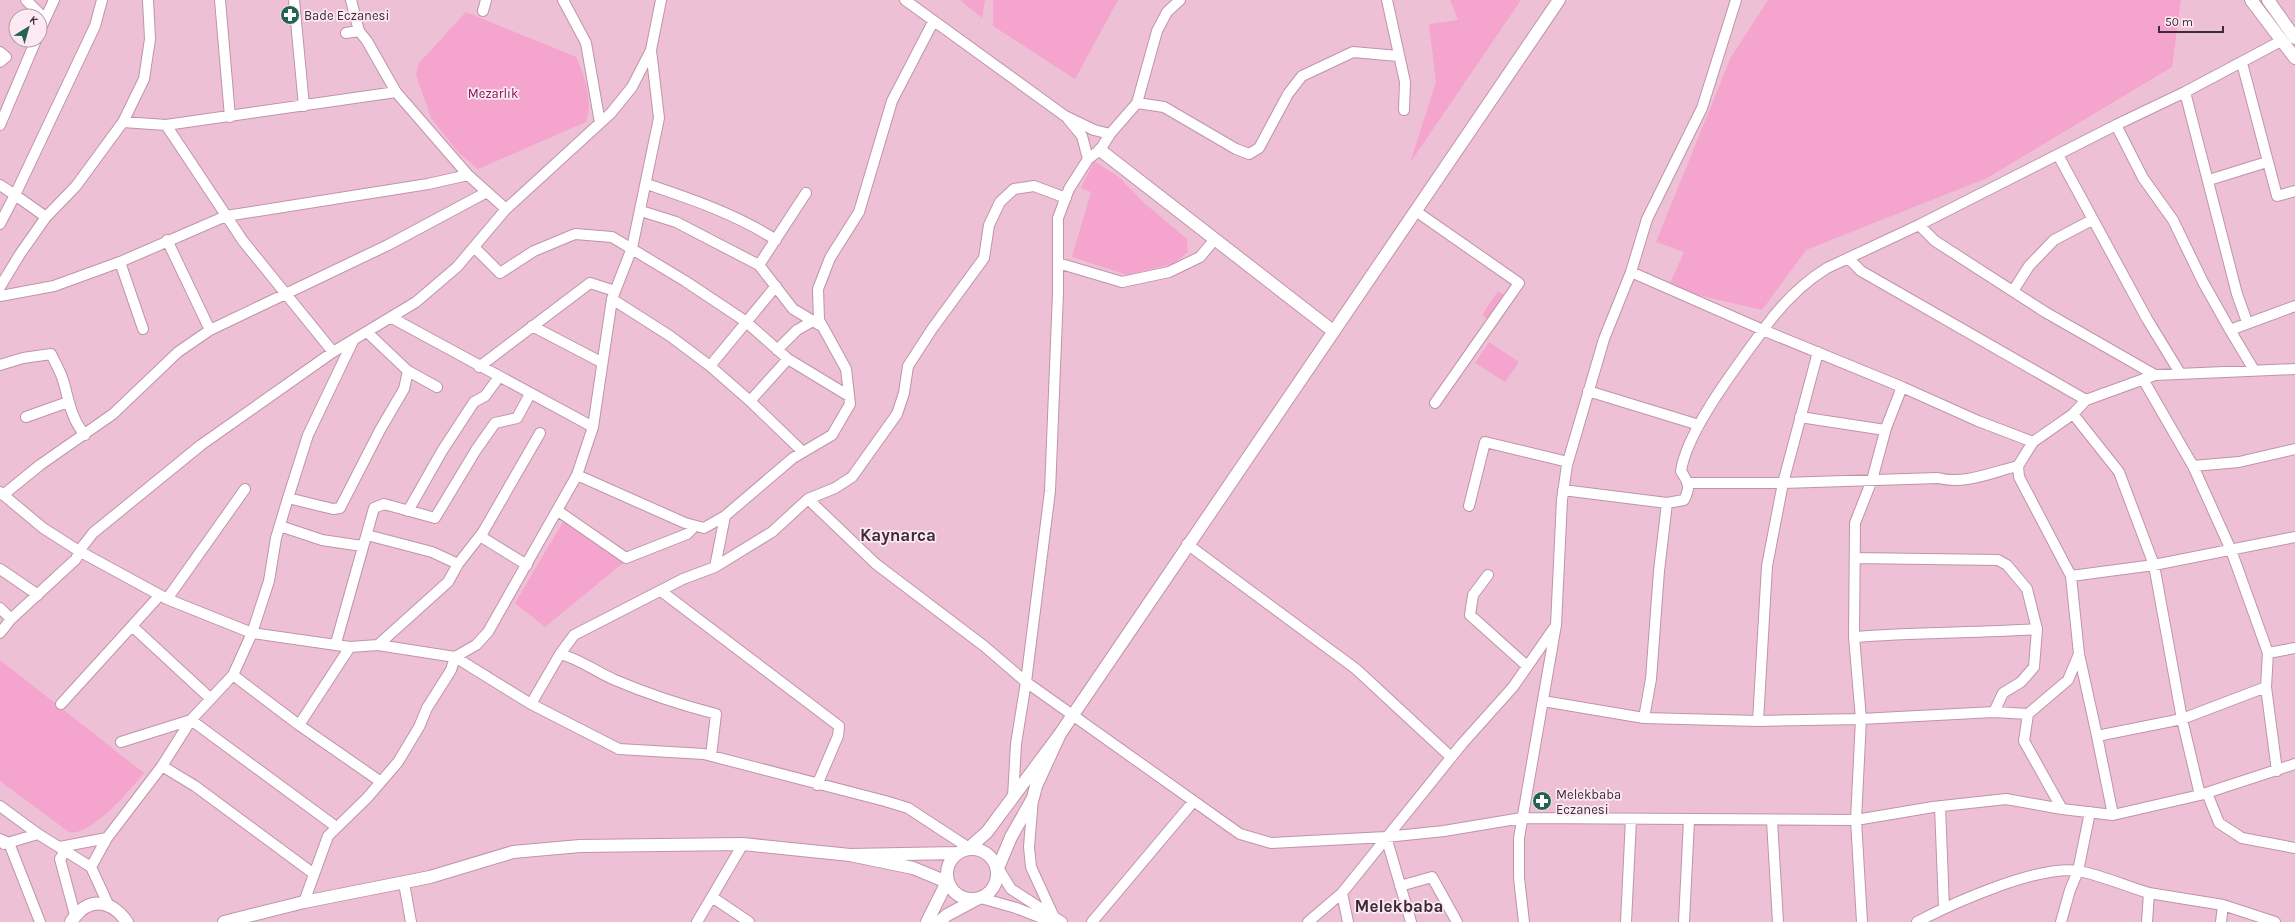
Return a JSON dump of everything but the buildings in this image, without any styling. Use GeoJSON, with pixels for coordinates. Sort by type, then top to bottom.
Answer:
{"type":"FeatureCollection","features":[{"type":"Feature","properties":{"kind":"main road"},"geometry":{"type":"LineString","coordinates":[[850,855],[957,853],[969,848],[986,832],[1060,734],[1188,544],[1280,413],[1333,332],[1417,212],[1559,0]]}},
{"type":"Feature","properties":{"kind":"main road"},"geometry":{"type":"LineString","coordinates":[[2251,0],[2295,58]]}},
{"type":"Feature","properties":{"kind":"main road"},"geometry":{"type":"LineString","coordinates":[[2268,0],[2294,34]]}},
{"type":"Feature","properties":{"kind":"main road"},"geometry":{"type":"LineString","coordinates":[[1100,150],[1333,332]]}},
{"type":"Feature","properties":{"kind":"main road"},"geometry":{"type":"LineString","coordinates":[[939,922],[947,915],[979,899],[993,889],[996,882],[998,868],[1011,837],[1033,798],[1036,786],[1060,734]]}},
{"type":"Feature","properties":{"kind":"main road"},"geometry":{"type":"LineString","coordinates":[[224,922],[304,902],[430,877],[513,852],[580,846],[743,844],[850,855],[913,868],[947,882],[955,894],[962,898],[979,899]]}},
{"type":"Feature","properties":{"kind":"main road"},"geometry":{"type":"LineString","coordinates":[[969,848],[983,851],[994,860],[998,868]]}},
{"type":"Feature","properties":{"kind":"main road"},"geometry":{"type":"LineString","coordinates":[[927,922],[947,882],[948,865],[957,853]]}},
{"type":"Feature","properties":{"kind":"main road"},"geometry":{"type":"LineString","coordinates":[[73,918],[97,903],[108,904],[121,913],[127,922]]}},
{"type":"Feature","properties":{"kind":"street"},"geometry":{"type":"LineString","coordinates":[[26,0],[34,8]]}},
{"type":"Feature","properties":{"kind":"street"},"geometry":{"type":"LineString","coordinates":[[48,12],[54,0]]}},
{"type":"Feature","properties":{"kind":"street"},"geometry":{"type":"LineString","coordinates":[[0,224],[95,26],[102,0]]}},
{"type":"Feature","properties":{"kind":"street"},"geometry":{"type":"LineString","coordinates":[[0,287],[20,254],[46,218],[76,186],[123,122],[144,79],[150,39],[148,0]]}},
{"type":"Feature","properties":{"kind":"street"},"geometry":{"type":"LineString","coordinates":[[220,0],[230,117]]}},
{"type":"Feature","properties":{"kind":"street"},"geometry":{"type":"LineString","coordinates":[[294,0],[304,106]]}},
{"type":"Feature","properties":{"kind":"street"},"geometry":{"type":"LineString","coordinates":[[351,0],[359,30],[368,41],[396,92],[468,175],[506,209]]}},
{"type":"Feature","properties":{"kind":"street"},"geometry":{"type":"LineString","coordinates":[[483,11],[486,0]]}},
{"type":"Feature","properties":{"kind":"street"},"geometry":{"type":"LineString","coordinates":[[563,0],[586,43],[600,123]]}},
{"type":"Feature","properties":{"kind":"street"},"geometry":{"type":"LineString","coordinates":[[0,632],[76,560],[80,551],[93,533],[201,445],[333,352],[392,318],[416,302],[457,267],[506,209],[611,113],[632,86],[651,50],[661,0]]}},
{"type":"Feature","properties":{"kind":"street"},"geometry":{"type":"LineString","coordinates":[[905,0],[933,22],[1065,116],[1094,130],[1110,134]]}},
{"type":"Feature","properties":{"kind":"street"},"geometry":{"type":"LineString","coordinates":[[1013,797],[1016,744],[1026,682],[1050,491],[1058,263],[1058,218],[1066,198],[1088,159],[1100,150],[1110,134],[1137,103],[1158,31],[1167,12],[1180,0]]}},
{"type":"Feature","properties":{"kind":"street"},"geometry":{"type":"LineString","coordinates":[[1387,0],[1398,56],[1405,82],[1404,110]]}},
{"type":"Feature","properties":{"kind":"street"},"geometry":{"type":"LineString","coordinates":[[1524,922],[1519,878],[1519,838],[1556,626],[1563,490],[1568,462],[1604,339],[1631,272],[1648,219],[1702,108],[1736,0]]}},
{"type":"Feature","properties":{"kind":"street"},"geometry":{"type":"LineString","coordinates":[[577,475],[695,526],[704,528],[725,516],[793,458],[832,435],[850,404],[846,369],[819,320],[818,290],[830,258],[859,212],[892,101],[933,22]]}},
{"type":"Feature","properties":{"kind":"street"},"geometry":{"type":"LineString","coordinates":[[346,33],[359,30]]}},
{"type":"Feature","properties":{"kind":"street"},"geometry":{"type":"LineString","coordinates":[[1563,490],[1667,503],[1684,500],[1688,492],[1689,483],[1681,471],[1682,459],[1699,425],[1781,305],[1800,287],[1827,268],[1919,225],[2116,124],[2185,92],[2281,41]]}},
{"type":"Feature","properties":{"kind":"street"},"geometry":{"type":"LineString","coordinates":[[0,125],[33,48]]}},
{"type":"Feature","properties":{"kind":"street"},"geometry":{"type":"LineString","coordinates":[[304,902],[322,846],[335,826],[367,798],[409,746],[427,708],[450,670],[455,657],[476,645],[488,632],[558,511],[577,475],[593,427],[601,362],[613,295],[632,248],[647,184],[659,118],[651,50]]}},
{"type":"Feature","properties":{"kind":"street"},"geometry":{"type":"LineString","coordinates":[[0,52],[6,57],[0,62]]}},
{"type":"Feature","properties":{"kind":"street"},"geometry":{"type":"LineString","coordinates":[[1137,103],[1164,107],[1236,149],[1249,154],[1259,148],[1288,94],[1302,76],[1353,52],[1398,56]]}},
{"type":"Feature","properties":{"kind":"street"},"geometry":{"type":"LineString","coordinates":[[2242,62],[2277,196],[2295,191]]}},
{"type":"Feature","properties":{"kind":"street"},"geometry":{"type":"LineString","coordinates":[[123,122],[166,125],[396,92]]}},
{"type":"Feature","properties":{"kind":"street"},"geometry":{"type":"LineString","coordinates":[[2185,92],[2209,180],[2237,294],[2247,322]]}},
{"type":"Feature","properties":{"kind":"street"},"geometry":{"type":"LineString","coordinates":[[1065,116],[1082,136],[1088,159]]}},
{"type":"Feature","properties":{"kind":"street"},"geometry":{"type":"LineString","coordinates":[[2116,124],[2127,149],[2143,178],[2173,220],[2203,282],[2254,370]]}},
{"type":"Feature","properties":{"kind":"street"},"geometry":{"type":"LineString","coordinates":[[166,125],[226,216],[285,294],[333,352]]}},
{"type":"Feature","properties":{"kind":"street"},"geometry":{"type":"LineString","coordinates":[[2058,155],[2147,319],[2180,373]]}},
{"type":"Feature","properties":{"kind":"street"},"geometry":{"type":"LineString","coordinates":[[2209,180],[2267,162]]}},
{"type":"Feature","properties":{"kind":"street"},"geometry":{"type":"LineString","coordinates":[[0,296],[54,286],[120,262],[167,240],[226,216],[428,184],[468,175]]}},
{"type":"Feature","properties":{"kind":"street"},"geometry":{"type":"LineString","coordinates":[[647,184],[702,203],[755,226],[776,240]]}},
{"type":"Feature","properties":{"kind":"street"},"geometry":{"type":"LineString","coordinates":[[0,185],[46,218]]}},
{"type":"Feature","properties":{"kind":"street"},"geometry":{"type":"LineString","coordinates":[[531,704],[560,654],[574,635],[683,579],[715,567],[772,532],[808,499],[835,488],[852,477],[897,414],[904,393],[908,366],[932,329],[984,258],[989,225],[1000,202],[1014,188],[1034,186],[1066,198]]}},
{"type":"Feature","properties":{"kind":"street"},"geometry":{"type":"LineString","coordinates":[[487,192],[388,245],[210,330],[178,352],[113,414],[40,465],[2,494],[43,528],[80,551],[164,597],[252,633],[336,643],[350,647],[378,645],[455,657],[531,704],[619,749],[711,756],[908,808],[969,848]]}},
{"type":"Feature","properties":{"kind":"street"},"geometry":{"type":"LineString","coordinates":[[759,265],[806,193]]}},
{"type":"Feature","properties":{"kind":"street"},"geometry":{"type":"LineString","coordinates":[[641,211],[676,222],[759,265],[793,309],[823,327]]}},
{"type":"Feature","properties":{"kind":"street"},"geometry":{"type":"LineString","coordinates":[[1417,212],[1519,283],[1435,403]]}},
{"type":"Feature","properties":{"kind":"street"},"geometry":{"type":"LineString","coordinates":[[2013,291],[2029,266],[2054,240],[2092,220]]}},
{"type":"Feature","properties":{"kind":"street"},"geometry":{"type":"LineString","coordinates":[[1919,225],[1935,241],[2013,291],[2154,375]]}},
{"type":"Feature","properties":{"kind":"street"},"geometry":{"type":"LineString","coordinates":[[474,246],[500,273],[534,251],[575,234],[612,237],[632,248],[745,321],[788,359],[849,396]]}},
{"type":"Feature","properties":{"kind":"street"},"geometry":{"type":"LineString","coordinates":[[1058,263],[1122,282],[1169,272],[1200,257],[1215,239]]}},
{"type":"Feature","properties":{"kind":"street"},"geometry":{"type":"LineString","coordinates":[[167,240],[210,330]]}},
{"type":"Feature","properties":{"kind":"street"},"geometry":{"type":"LineString","coordinates":[[1848,258],[1861,271],[2086,400]]}},
{"type":"Feature","properties":{"kind":"street"},"geometry":{"type":"LineString","coordinates":[[120,262],[143,329]]}},
{"type":"Feature","properties":{"kind":"street"},"geometry":{"type":"LineString","coordinates":[[1631,272],[1763,330],[1902,386],[1978,421],[2033,442]]}},
{"type":"Feature","properties":{"kind":"street"},"geometry":{"type":"LineString","coordinates":[[479,367],[590,283],[613,295],[710,366],[750,401],[803,452]]}},
{"type":"Feature","properties":{"kind":"street"},"geometry":{"type":"LineString","coordinates":[[710,366],[745,321],[776,286]]}},
{"type":"Feature","properties":{"kind":"street"},"geometry":{"type":"LineString","coordinates":[[2230,330],[2247,322],[2295,306]]}},
{"type":"Feature","properties":{"kind":"street"},"geometry":{"type":"LineString","coordinates":[[392,318],[479,367],[593,427]]}},
{"type":"Feature","properties":{"kind":"street"},"geometry":{"type":"LineString","coordinates":[[777,350],[797,330],[813,321]]}},
{"type":"Feature","properties":{"kind":"street"},"geometry":{"type":"LineString","coordinates":[[532,326],[601,362]]}},
{"type":"Feature","properties":{"kind":"street"},"geometry":{"type":"LineString","coordinates":[[367,332],[408,371],[437,387]]}},
{"type":"Feature","properties":{"kind":"street"},"geometry":{"type":"LineString","coordinates":[[91,867],[107,838],[162,766],[191,720],[233,675],[252,633],[268,580],[280,526],[308,435],[353,341]]}},
{"type":"Feature","properties":{"kind":"street"},"geometry":{"type":"LineString","coordinates":[[1758,721],[1767,566],[1783,483],[1818,352]]}},
{"type":"Feature","properties":{"kind":"street"},"geometry":{"type":"LineString","coordinates":[[0,365],[23,358],[52,354],[62,380],[68,402],[78,426],[85,435]]}},
{"type":"Feature","properties":{"kind":"street"},"geometry":{"type":"LineString","coordinates":[[750,401],[788,359]]}},
{"type":"Feature","properties":{"kind":"street"},"geometry":{"type":"LineString","coordinates":[[2113,815],[2079,654],[2071,576],[2019,478],[2018,466],[2033,442],[2073,414],[2086,400],[2144,381],[2154,375],[2295,369]]}},
{"type":"Feature","properties":{"kind":"street"},"geometry":{"type":"LineString","coordinates":[[288,498],[333,509],[340,508],[380,430],[404,389],[408,371]]}},
{"type":"Feature","properties":{"kind":"street"},"geometry":{"type":"LineString","coordinates":[[408,510],[442,451],[474,402],[485,396],[499,377]]}},
{"type":"Feature","properties":{"kind":"street"},"geometry":{"type":"LineString","coordinates":[[2144,381],[2193,466],[2232,550],[2268,653],[2266,687],[2277,771]]}},
{"type":"Feature","properties":{"kind":"street"},"geometry":{"type":"LineString","coordinates":[[1862,922],[1856,820],[1861,719],[1854,637],[1855,523],[1872,480],[1885,430],[1902,386]]}},
{"type":"Feature","properties":{"kind":"street"},"geometry":{"type":"LineString","coordinates":[[1588,391],[1699,425]]}},
{"type":"Feature","properties":{"kind":"street"},"geometry":{"type":"LineString","coordinates":[[336,643],[362,546],[374,508],[384,504],[435,518],[476,450],[495,423],[517,418],[530,394]]}},
{"type":"Feature","properties":{"kind":"street"},"geometry":{"type":"LineString","coordinates":[[26,417],[68,402]]}},
{"type":"Feature","properties":{"kind":"street"},"geometry":{"type":"LineString","coordinates":[[2073,414],[2119,472],[2154,565],[2182,719],[2204,794],[2219,823],[2242,838],[2295,848]]}},
{"type":"Feature","properties":{"kind":"street"},"geometry":{"type":"LineString","coordinates":[[1800,417],[1885,430]]}},
{"type":"Feature","properties":{"kind":"street"},"geometry":{"type":"LineString","coordinates":[[378,645],[448,582],[458,564],[480,536],[540,433]]}},
{"type":"Feature","properties":{"kind":"street"},"geometry":{"type":"LineString","coordinates":[[1469,506],[1485,442],[1568,462]]}},
{"type":"Feature","properties":{"kind":"street"},"geometry":{"type":"LineString","coordinates":[[2193,466],[2239,462],[2295,449]]}},
{"type":"Feature","properties":{"kind":"street"},"geometry":{"type":"LineString","coordinates":[[1689,483],[1783,483],[1938,478],[1950,481],[1976,478],[2018,466]]}},
{"type":"Feature","properties":{"kind":"street"},"geometry":{"type":"LineString","coordinates":[[61,704],[132,626],[164,597],[245,489]]}},
{"type":"Feature","properties":{"kind":"street"},"geometry":{"type":"LineString","coordinates":[[808,499],[876,564],[984,646],[1026,682],[1240,834],[1271,843],[1386,837],[1444,831],[1522,818],[1772,821],[1856,820],[1940,806],[2006,799],[2062,809],[2113,815],[2204,794],[2295,764]]}},
{"type":"Feature","properties":{"kind":"street"},"geometry":{"type":"LineString","coordinates":[[1644,718],[1651,679],[1659,571],[1667,503]]}},
{"type":"Feature","properties":{"kind":"street"},"geometry":{"type":"LineString","coordinates":[[558,511],[626,558],[688,534],[695,526]]}},
{"type":"Feature","properties":{"kind":"street"},"geometry":{"type":"LineString","coordinates":[[715,567],[725,516]]}},
{"type":"Feature","properties":{"kind":"street"},"geometry":{"type":"LineString","coordinates":[[280,526],[322,540],[362,546]]}},
{"type":"Feature","properties":{"kind":"street"},"geometry":{"type":"LineString","coordinates":[[366,535],[432,552],[458,564]]}},
{"type":"Feature","properties":{"kind":"street"},"geometry":{"type":"LineString","coordinates":[[480,536],[527,565]]}},
{"type":"Feature","properties":{"kind":"street"},"geometry":{"type":"LineString","coordinates":[[2071,576],[2154,565],[2295,537]]}},
{"type":"Feature","properties":{"kind":"street"},"geometry":{"type":"LineString","coordinates":[[1188,544],[1356,669],[1451,757]]}},
{"type":"Feature","properties":{"kind":"street"},"geometry":{"type":"LineString","coordinates":[[1855,558],[1998,560],[2007,565],[2027,589],[2037,629],[2034,667],[2022,682],[2003,693],[1994,712]]}},
{"type":"Feature","properties":{"kind":"street"},"geometry":{"type":"LineString","coordinates":[[0,569],[38,595]]}},
{"type":"Feature","properties":{"kind":"street"},"geometry":{"type":"LineString","coordinates":[[1488,575],[1473,595],[1470,615],[1527,666]]}},
{"type":"Feature","properties":{"kind":"street"},"geometry":{"type":"LineString","coordinates":[[661,591],[839,726],[838,736],[818,785]]}},
{"type":"Feature","properties":{"kind":"street"},"geometry":{"type":"LineString","coordinates":[[0,608],[11,620]]}},
{"type":"Feature","properties":{"kind":"street"},"geometry":{"type":"LineString","coordinates":[[132,626],[211,699]]}},
{"type":"Feature","properties":{"kind":"street"},"geometry":{"type":"LineString","coordinates":[[1308,922],[1342,894],[1451,757],[1513,686],[1556,626]]}},
{"type":"Feature","properties":{"kind":"street"},"geometry":{"type":"LineString","coordinates":[[1854,637],[1896,633],[1984,633],[2037,629]]}},
{"type":"Feature","properties":{"kind":"street"},"geometry":{"type":"LineString","coordinates":[[299,725],[350,647]]}},
{"type":"Feature","properties":{"kind":"street"},"geometry":{"type":"LineString","coordinates":[[2268,653],[2295,648]]}},
{"type":"Feature","properties":{"kind":"street"},"geometry":{"type":"LineString","coordinates":[[560,654],[574,657],[613,679],[670,702],[716,714],[711,756]]}},
{"type":"Feature","properties":{"kind":"street"},"geometry":{"type":"LineString","coordinates":[[2062,809],[2024,741],[2028,714],[2068,680],[2079,654]]}},
{"type":"Feature","properties":{"kind":"street"},"geometry":{"type":"LineString","coordinates":[[233,675],[299,725],[381,782]]}},
{"type":"Feature","properties":{"kind":"street"},"geometry":{"type":"LineString","coordinates":[[2097,736],[2182,719],[2266,687]]}},
{"type":"Feature","properties":{"kind":"street"},"geometry":{"type":"LineString","coordinates":[[1543,701],[1644,718],[1758,721],[1861,719],[1994,712],[2028,714]]}},
{"type":"Feature","properties":{"kind":"street"},"geometry":{"type":"LineString","coordinates":[[122,742],[191,720]]}},
{"type":"Feature","properties":{"kind":"street"},"geometry":{"type":"LineString","coordinates":[[191,720],[335,826]]}},
{"type":"Feature","properties":{"kind":"street"},"geometry":{"type":"LineString","coordinates":[[162,766],[196,786],[314,874]]}},
{"type":"Feature","properties":{"kind":"street"},"geometry":{"type":"LineString","coordinates":[[1033,798],[1029,848],[1031,867],[1056,920]]}},
{"type":"Feature","properties":{"kind":"street"},"geometry":{"type":"LineString","coordinates":[[1092,922],[1193,802]]}},
{"type":"Feature","properties":{"kind":"street"},"geometry":{"type":"LineString","coordinates":[[0,806],[38,834],[91,867],[108,904]]}},
{"type":"Feature","properties":{"kind":"street"},"geometry":{"type":"LineString","coordinates":[[1940,806],[1944,908]]}},
{"type":"Feature","properties":{"kind":"street"},"geometry":{"type":"LineString","coordinates":[[2061,922],[2070,890],[2078,871],[2090,812]]}},
{"type":"Feature","properties":{"kind":"street"},"geometry":{"type":"LineString","coordinates":[[1626,922],[1631,819]]}},
{"type":"Feature","properties":{"kind":"street"},"geometry":{"type":"LineString","coordinates":[[1684,922],[1690,820]]}},
{"type":"Feature","properties":{"kind":"street"},"geometry":{"type":"LineString","coordinates":[[1772,821],[1778,922]]}},
{"type":"Feature","properties":{"kind":"street"},"geometry":{"type":"LineString","coordinates":[[38,834],[3,842],[40,922]]}},
{"type":"Feature","properties":{"kind":"street"},"geometry":{"type":"LineString","coordinates":[[1386,837],[1411,922]]}},
{"type":"Feature","properties":{"kind":"street"},"geometry":{"type":"LineString","coordinates":[[63,849],[107,838]]}},
{"type":"Feature","properties":{"kind":"street"},"geometry":{"type":"LineString","coordinates":[[697,922],[743,844]]}},
{"type":"Feature","properties":{"kind":"street"},"geometry":{"type":"LineString","coordinates":[[63,849],[60,859],[73,918]]}},
{"type":"Feature","properties":{"kind":"street"},"geometry":{"type":"LineString","coordinates":[[998,868],[1011,890],[1056,920]]}},
{"type":"Feature","properties":{"kind":"street"},"geometry":{"type":"LineString","coordinates":[[1917,922],[1944,908],[2029,876],[2053,871],[2078,871],[2149,893],[2223,905],[2275,922]]}},
{"type":"Feature","properties":{"kind":"street"},"geometry":{"type":"LineString","coordinates":[[1400,886],[1432,877],[1457,922]]}},
{"type":"Feature","properties":{"kind":"street"},"geometry":{"type":"LineString","coordinates":[[404,883],[411,922]]}},
{"type":"Feature","properties":{"kind":"street"},"geometry":{"type":"LineString","coordinates":[[2147,922],[2149,893]]}},
{"type":"Feature","properties":{"kind":"street"},"geometry":{"type":"LineString","coordinates":[[1342,894],[1348,922]]}},
{"type":"Feature","properties":{"kind":"street"},"geometry":{"type":"LineString","coordinates":[[712,897],[749,922]]}},
{"type":"Feature","properties":{"kind":"street"},"geometry":{"type":"LineString","coordinates":[[979,899],[1056,920]]}},
{"type":"Feature","properties":{"kind":"street"},"geometry":{"type":"LineString","coordinates":[[2221,922],[2223,905]]}},
{"type":"Feature","properties":{"kind":"green space"},"geometry":{"type":"Polygon","coordinates":[[[960,0],[985,0],[982,18],[960,0]]]}},
{"type":"Feature","properties":{"kind":"green space"},"geometry":{"type":"Polygon","coordinates":[[[993,0],[1118,0],[1075,79],[993,26],[993,0]]]}},
{"type":"Feature","properties":{"kind":"green space"},"geometry":{"type":"Polygon","coordinates":[[[1450,0],[1521,0],[1410,163],[1436,82],[1429,24],[1458,20],[1450,0]]]}},
{"type":"Feature","properties":{"kind":"green space"},"geometry":{"type":"Polygon","coordinates":[[[1768,0],[2181,0],[2172,67],[1987,178],[1806,250],[1762,310],[1668,288],[1684,252],[1656,242],[1731,57],[1768,0]]]}},
{"type":"Feature","properties":{"kind":"green space","name":"Mezarlık"},"geometry":{"type":"Polygon","coordinates":[[[466,12],[576,57],[587,89],[589,105],[586,122],[478,169],[458,152],[431,118],[416,75],[419,63],[466,12]]]}},
{"type":"Feature","properties":{"kind":"green space"},"geometry":{"type":"Polygon","coordinates":[[[1094,161],[1119,177],[1143,202],[1187,239],[1188,252],[1173,264],[1127,275],[1072,257],[1091,192],[1081,188],[1094,161]]]}},
{"type":"Feature","properties":{"kind":"green space"},"geometry":{"type":"Polygon","coordinates":[[[1498,291],[1504,295],[1488,319],[1482,315],[1498,291]]]}},
{"type":"Feature","properties":{"kind":"green space"},"geometry":{"type":"Polygon","coordinates":[[[1489,342],[1519,362],[1505,382],[1475,363],[1489,342]]]}},
{"type":"Feature","properties":{"kind":"green space"},"geometry":{"type":"Polygon","coordinates":[[[563,522],[623,563],[545,627],[515,603],[563,522]]]}},
{"type":"Feature","properties":{"kind":"green space"},"geometry":{"type":"Polygon","coordinates":[[[0,660],[144,773],[110,811],[99,820],[78,832],[69,832],[0,781],[0,660]]]}},
{"type":"Feature","properties":{"kind":"place","name":"Bade Eczanesi"},"geometry":{"type":"Point","coordinates":[290,15]}},
{"type":"Feature","properties":{"kind":"place","name":"Melekbaba Eczanesi"},"geometry":{"type":"Point","coordinates":[1542,801]}},
{"type":"Feature","properties":{"kind":"district","name":"Kaynarca"},"geometry":{"type":"Point","coordinates":[898,535]}},
{"type":"Feature","properties":{"kind":"district","name":"Melekbaba"},"geometry":{"type":"Point","coordinates":[1399,906]}}]}
